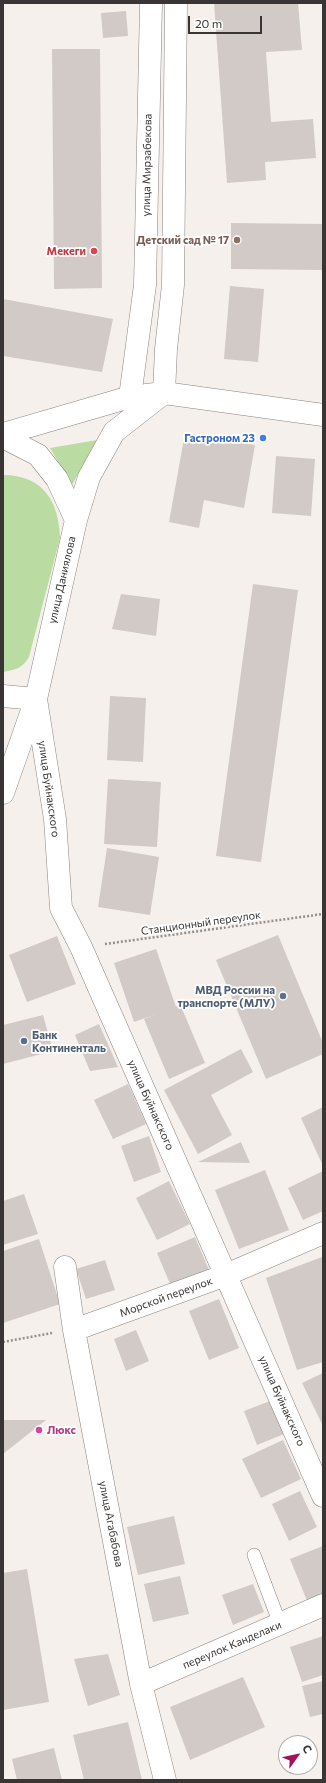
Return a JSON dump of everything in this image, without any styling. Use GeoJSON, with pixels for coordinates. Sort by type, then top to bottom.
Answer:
{"type":"FeatureCollection","features":[{"type":"Feature","properties":{"kind":"street","name":"улица Мирзабекова"},"geometry":{"type":"LineString","coordinates":[[130,397],[145,285],[151,3]]}},
{"type":"Feature","properties":{"kind":"street"},"geometry":{"type":"LineString","coordinates":[[164,393],[166,349],[173,285],[176,3]]}},
{"type":"Feature","properties":{"kind":"street"},"geometry":{"type":"LineString","coordinates":[[3,436],[130,397],[164,393],[323,416]]}},
{"type":"Feature","properties":{"kind":"street","name":"улица Даниялова"},"geometry":{"type":"LineString","coordinates":[[3,793],[36,699],[76,520],[89,477],[114,432],[164,393]]}},
{"type":"Feature","properties":{"kind":"street"},"geometry":{"type":"LineString","coordinates":[[3,436],[38,454],[57,480],[76,520]]}},
{"type":"Feature","properties":{"kind":"street"},"geometry":{"type":"LineString","coordinates":[[3,696],[36,699]]}},
{"type":"Feature","properties":{"kind":"street","name":"улица Буйнакского"},"geometry":{"type":"LineString","coordinates":[[36,699],[55,819],[61,908],[81,947],[323,1496]]}},
{"type":"Feature","properties":{"kind":"street","name":"Морской переулок"},"geometry":{"type":"LineString","coordinates":[[74,1330],[226,1275],[323,1233]]}},
{"type":"Feature","properties":{"kind":"street","name":"улица Агабабова"},"geometry":{"type":"LineString","coordinates":[[65,1267],[74,1330],[141,1684],[165,1780]]}},
{"type":"Feature","properties":{"kind":"street","name":"переулок Канделаки"},"geometry":{"type":"LineString","coordinates":[[141,1684],[323,1605]]}},
{"type":"Feature","properties":{"kind":"lane"},"geometry":{"type":"LineString","coordinates":[[254,1555],[280,1624]]}},
{"type":"Feature","properties":{"kind":"path","name":"Станционный переулок"},"geometry":{"type":"LineString","coordinates":[[81,947],[323,914]]}},
{"type":"Feature","properties":{"kind":"path"},"geometry":{"type":"LineString","coordinates":[[3,1342],[74,1330]]}},
{"type":"Feature","properties":{"kind":"green space"},"geometry":{"type":"Polygon","coordinates":[[[97,440],[72,485],[50,448],[97,440]]]}},
{"type":"Feature","properties":{"kind":"green space"},"geometry":{"type":"Polygon","coordinates":[[[3,475],[17,476],[29,480],[38,485],[46,493],[52,502],[56,513],[60,538],[29,657],[24,664],[18,668],[3,672],[3,475]]]}},
{"type":"Feature","properties":{"kind":"building"},"geometry":{"type":"Polygon","coordinates":[[[214,3],[298,3],[302,50],[266,52],[271,122],[313,119],[316,158],[265,162],[266,180],[227,183],[214,3]]]}},
{"type":"Feature","properties":{"kind":"building"},"geometry":{"type":"Polygon","coordinates":[[[126,11],[128,36],[103,38],[101,13],[126,11]]]}},
{"type":"Feature","properties":{"kind":"building"},"geometry":{"type":"Polygon","coordinates":[[[52,49],[100,49],[102,288],[54,289],[52,49]]]}},
{"type":"Feature","properties":{"kind":"building"},"geometry":{"type":"Polygon","coordinates":[[[231,223],[323,224],[323,270],[231,269],[231,223]]]}},
{"type":"Feature","properties":{"kind":"building"},"geometry":{"type":"Polygon","coordinates":[[[230,286],[264,289],[258,362],[224,359],[230,286]]]}},
{"type":"Feature","properties":{"kind":"building"},"geometry":{"type":"Polygon","coordinates":[[[3,299],[113,319],[102,372],[3,356],[3,299]]]}},
{"type":"Feature","properties":{"kind":"building"},"geometry":{"type":"Polygon","coordinates":[[[185,433],[255,445],[244,508],[204,500],[199,528],[169,522],[185,433]]]}},
{"type":"Feature","properties":{"kind":"building"},"geometry":{"type":"Polygon","coordinates":[[[276,456],[315,459],[311,516],[272,513],[276,456]]]}},
{"type":"Feature","properties":{"kind":"building"},"geometry":{"type":"Polygon","coordinates":[[[253,584],[298,590],[261,862],[216,856],[253,584]]]}},
{"type":"Feature","properties":{"kind":"building"},"geometry":{"type":"Polygon","coordinates":[[[121,594],[160,599],[156,636],[112,629],[121,594]]]}},
{"type":"Feature","properties":{"kind":"building"},"geometry":{"type":"Polygon","coordinates":[[[110,696],[146,698],[143,762],[107,760],[110,696]]]}},
{"type":"Feature","properties":{"kind":"building"},"geometry":{"type":"Polygon","coordinates":[[[108,779],[161,782],[157,847],[104,844],[108,779]]]}},
{"type":"Feature","properties":{"kind":"building"},"geometry":{"type":"Polygon","coordinates":[[[107,848],[159,857],[150,915],[98,907],[107,848]]]}},
{"type":"Feature","properties":{"kind":"building"},"geometry":{"type":"Polygon","coordinates":[[[278,935],[323,1043],[323,1054],[266,1079],[216,960],[278,935]]]}},
{"type":"Feature","properties":{"kind":"building"},"geometry":{"type":"Polygon","coordinates":[[[57,936],[76,984],[27,1002],[9,955],[57,936]]]}},
{"type":"Feature","properties":{"kind":"building"},"geometry":{"type":"Polygon","coordinates":[[[156,949],[176,1007],[180,1004],[205,1063],[169,1079],[144,1019],[157,1014],[134,1022],[114,963],[156,949]]]}},
{"type":"Feature","properties":{"kind":"building"},"geometry":{"type":"Polygon","coordinates":[[[43,1015],[53,1051],[3,1064],[3,1025],[43,1015]]]}},
{"type":"Feature","properties":{"kind":"building"},"geometry":{"type":"Polygon","coordinates":[[[99,1024],[118,1067],[90,1071],[75,1035],[99,1024]]]}},
{"type":"Feature","properties":{"kind":"building"},"geometry":{"type":"Polygon","coordinates":[[[241,1049],[253,1072],[211,1095],[232,1135],[198,1154],[164,1090],[241,1049]]]}},
{"type":"Feature","properties":{"kind":"building"},"geometry":{"type":"Polygon","coordinates":[[[128,1084],[146,1124],[113,1139],[94,1100],[128,1084]]]}},
{"type":"Feature","properties":{"kind":"building"},"geometry":{"type":"Polygon","coordinates":[[[323,1107],[323,1166],[301,1118],[323,1107]]]}},
{"type":"Feature","properties":{"kind":"building"},"geometry":{"type":"Polygon","coordinates":[[[149,1136],[161,1172],[134,1182],[121,1146],[149,1136]]]}},
{"type":"Feature","properties":{"kind":"building"},"geometry":{"type":"Polygon","coordinates":[[[241,1142],[250,1163],[198,1162],[241,1142]]]}},
{"type":"Feature","properties":{"kind":"building"},"geometry":{"type":"Polygon","coordinates":[[[265,1170],[289,1230],[239,1249],[215,1190],[265,1170]]]}},
{"type":"Feature","properties":{"kind":"building"},"geometry":{"type":"Polygon","coordinates":[[[323,1171],[323,1211],[303,1220],[288,1188],[323,1171]]]}},
{"type":"Feature","properties":{"kind":"building"},"geometry":{"type":"Polygon","coordinates":[[[169,1181],[190,1224],[157,1240],[136,1198],[169,1181]]]}},
{"type":"Feature","properties":{"kind":"building"},"geometry":{"type":"Polygon","coordinates":[[[24,1194],[38,1234],[3,1245],[3,1201],[24,1194]]]}},
{"type":"Feature","properties":{"kind":"building"},"geometry":{"type":"Polygon","coordinates":[[[195,1237],[209,1270],[171,1286],[157,1253],[195,1237]]]}},
{"type":"Feature","properties":{"kind":"building"},"geometry":{"type":"Polygon","coordinates":[[[39,1239],[60,1304],[3,1323],[3,1251],[39,1239]]]}},
{"type":"Feature","properties":{"kind":"building"},"geometry":{"type":"Polygon","coordinates":[[[322,1257],[323,1362],[297,1370],[266,1278],[322,1257]]]}},
{"type":"Feature","properties":{"kind":"building"},"geometry":{"type":"Polygon","coordinates":[[[105,1260],[115,1290],[86,1299],[76,1269],[105,1260]]]}},
{"type":"Feature","properties":{"kind":"building"},"geometry":{"type":"Polygon","coordinates":[[[219,1299],[239,1348],[209,1360],[189,1311],[219,1299]]]}},
{"type":"Feature","properties":{"kind":"building"},"geometry":{"type":"Polygon","coordinates":[[[136,1330],[149,1361],[126,1371],[114,1339],[136,1330]]]}},
{"type":"Feature","properties":{"kind":"building"},"geometry":{"type":"Polygon","coordinates":[[[323,1373],[323,1426],[302,1383],[323,1373]]]}},
{"type":"Feature","properties":{"kind":"building"},"geometry":{"type":"Polygon","coordinates":[[[270,1401],[284,1434],[257,1445],[244,1411],[270,1401]]]}},
{"type":"Feature","properties":{"kind":"building"},"geometry":{"type":"Polygon","coordinates":[[[3,1420],[46,1420],[3,1454],[3,1420]]]}},
{"type":"Feature","properties":{"kind":"building"},"geometry":{"type":"Polygon","coordinates":[[[283,1440],[301,1479],[261,1498],[242,1459],[283,1440]]]}},
{"type":"Feature","properties":{"kind":"building"},"geometry":{"type":"Polygon","coordinates":[[[300,1491],[317,1527],[289,1541],[272,1504],[300,1491]]]}},
{"type":"Feature","properties":{"kind":"building"},"geometry":{"type":"Polygon","coordinates":[[[174,1516],[185,1564],[138,1575],[127,1527],[174,1516]]]}},
{"type":"Feature","properties":{"kind":"building"},"geometry":{"type":"Polygon","coordinates":[[[323,1546],[323,1603],[310,1608],[290,1559],[323,1546]]]}},
{"type":"Feature","properties":{"kind":"building"},"geometry":{"type":"Polygon","coordinates":[[[27,1569],[49,1702],[3,1710],[3,1573],[27,1569]]]}},
{"type":"Feature","properties":{"kind":"building"},"geometry":{"type":"Polygon","coordinates":[[[180,1576],[189,1614],[153,1622],[144,1584],[180,1576]]]}},
{"type":"Feature","properties":{"kind":"building"},"geometry":{"type":"Polygon","coordinates":[[[253,1584],[264,1612],[233,1625],[222,1595],[253,1584]]]}},
{"type":"Feature","properties":{"kind":"building"},"geometry":{"type":"Polygon","coordinates":[[[323,1636],[323,1675],[302,1682],[290,1647],[323,1636]]]}},
{"type":"Feature","properties":{"kind":"building"},"geometry":{"type":"Polygon","coordinates":[[[108,1654],[120,1695],[88,1706],[74,1659],[108,1654]]]}},
{"type":"Feature","properties":{"kind":"building"},"geometry":{"type":"Polygon","coordinates":[[[243,1677],[265,1727],[190,1760],[170,1707],[243,1677]]]}},
{"type":"Feature","properties":{"kind":"building"},"geometry":{"type":"Polygon","coordinates":[[[323,1681],[323,1714],[310,1717],[302,1686],[323,1681]]]}},
{"type":"Feature","properties":{"kind":"building"},"geometry":{"type":"Polygon","coordinates":[[[128,1722],[142,1780],[84,1780],[73,1735],[128,1722]]]}},
{"type":"Feature","properties":{"kind":"building"},"geometry":{"type":"Polygon","coordinates":[[[54,1748],[62,1780],[17,1780],[12,1759],[54,1748]]]}},
{"type":"Feature","properties":{"kind":"place","name":"Детский сад № 17"},"geometry":{"type":"Point","coordinates":[237,240]}},
{"type":"Feature","properties":{"kind":"place","name":"Мекеги"},"geometry":{"type":"Point","coordinates":[94,251]}},
{"type":"Feature","properties":{"kind":"place","name":"Гастроном 23"},"geometry":{"type":"Point","coordinates":[263,438]}},
{"type":"Feature","properties":{"kind":"place","name":"МВД России на транспорте (МЛУ)"},"geometry":{"type":"Point","coordinates":[283,996]}},
{"type":"Feature","properties":{"kind":"place","name":"Банк Континенталь"},"geometry":{"type":"Point","coordinates":[24,1041]}},
{"type":"Feature","properties":{"kind":"place","name":"Люкс"},"geometry":{"type":"Point","coordinates":[39,1430]}}]}
